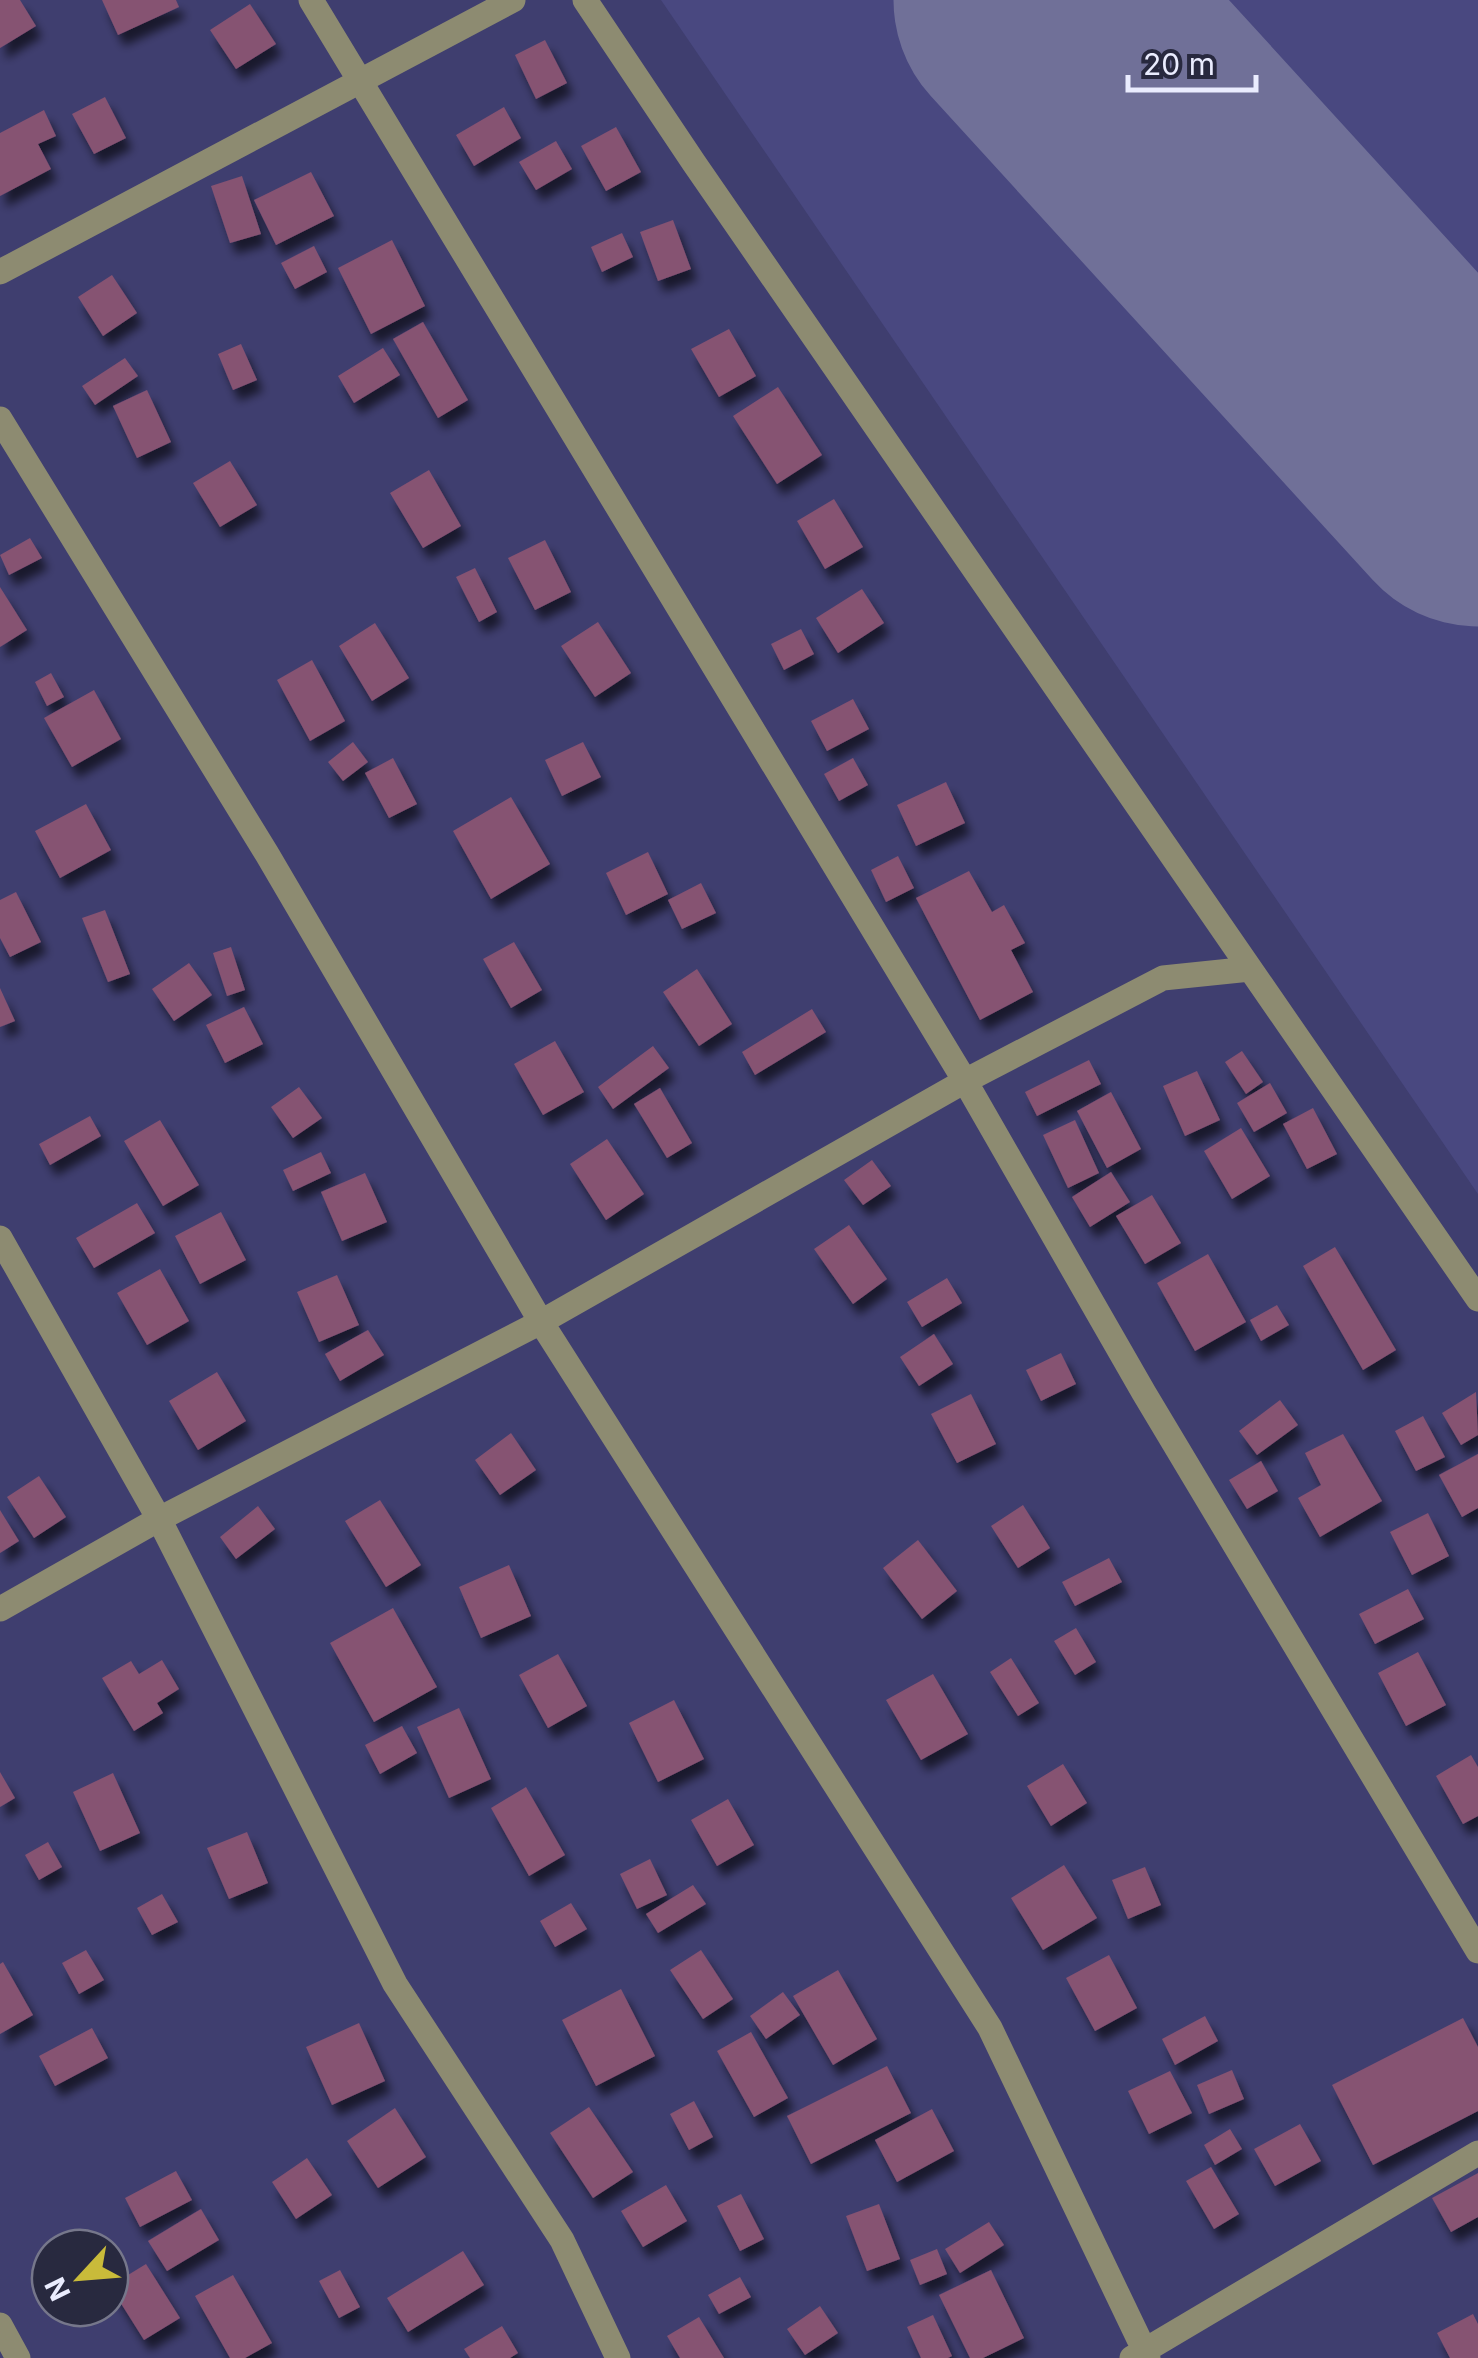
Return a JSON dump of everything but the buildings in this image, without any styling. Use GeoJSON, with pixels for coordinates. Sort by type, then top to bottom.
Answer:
{"type":"FeatureCollection","features":[{"type":"Feature","properties":{"kind":"street"},"geometry":{"type":"LineString","coordinates":[[312,0],[965,1081],[1144,1393],[1478,1951]]}},
{"type":"Feature","properties":{"kind":"street"},"geometry":{"type":"LineString","coordinates":[[0,272],[513,0]]}},
{"type":"Feature","properties":{"kind":"street"},"geometry":{"type":"LineString","coordinates":[[585,0],[1478,1299]]}},
{"type":"Feature","properties":{"kind":"street"},"geometry":{"type":"LineString","coordinates":[[0,419],[267,854],[541,1322],[990,2028],[1141,2356],[1478,2153]]}},
{"type":"Feature","properties":{"kind":"street"},"geometry":{"type":"LineString","coordinates":[[0,1609],[159,1519],[541,1322],[965,1081],[1163,978],[1250,969]]}},
{"type":"Feature","properties":{"kind":"street"},"geometry":{"type":"LineString","coordinates":[[0,1238],[159,1519],[394,1984],[562,2240],[618,2358]]}},
{"type":"Feature","properties":{"kind":"street"},"geometry":{"type":"LineString","coordinates":[[0,2324],[18,2358]]}},
{"type":"Feature","properties":{"kind":"shaded area"},"geometry":{"type":"Polygon","coordinates":[[[661,0],[1478,0],[1478,1194],[661,0]]]}},
{"type":"Feature","properties":{"kind":"runway"},"geometry":{"type":"LineString","coordinates":[[1036,0],[1478,484]]}}]}
